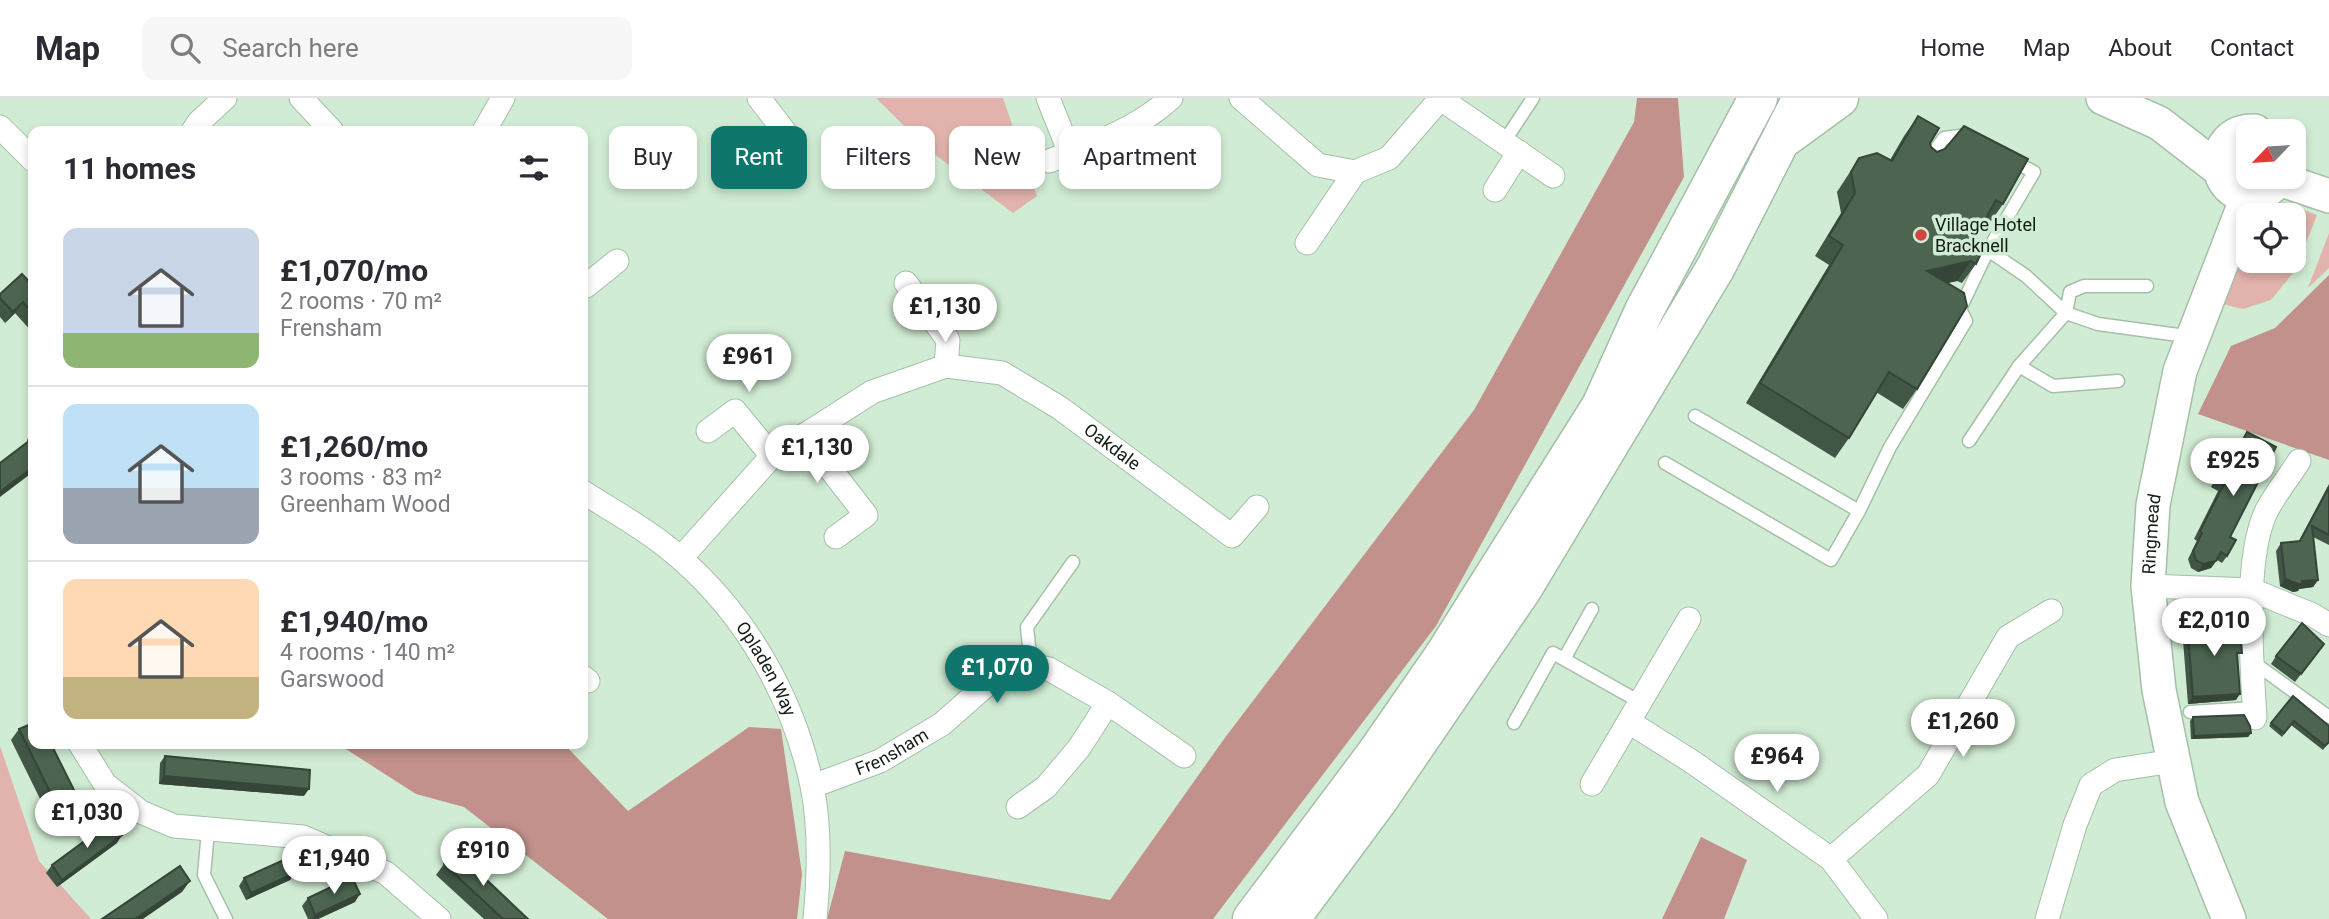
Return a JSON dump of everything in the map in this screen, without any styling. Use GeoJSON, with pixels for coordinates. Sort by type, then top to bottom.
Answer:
{"type":"FeatureCollection","features":[{"type":"Feature","properties":{"kind":"highway"},"geometry":{"type":"LineString","coordinates":[[1723,162],[1729,98]]}},
{"type":"Feature","properties":{"kind":"highway"},"geometry":{"type":"LineString","coordinates":[[1252,919],[1383,744],[1443,657],[1601,406],[1644,311],[1758,98]]}},
{"type":"Feature","properties":{"kind":"highway"},"geometry":{"type":"LineString","coordinates":[[1290,919],[1403,765],[1523,589],[1716,267],[1783,140],[1802,98]]}},
{"type":"Feature","properties":{"kind":"highway"},"geometry":{"type":"LineString","coordinates":[[1783,140],[1839,98]]}},
{"type":"Feature","properties":{"kind":"street"},"geometry":{"type":"LineString","coordinates":[[196,126],[225,98]]}},
{"type":"Feature","properties":{"kind":"street"},"geometry":{"type":"LineString","coordinates":[[301,98],[327,126]]}},
{"type":"Feature","properties":{"kind":"street"},"geometry":{"type":"LineString","coordinates":[[487,126],[503,98]]}},
{"type":"Feature","properties":{"kind":"street"},"geometry":{"type":"LineString","coordinates":[[759,98],[780,126]]}},
{"type":"Feature","properties":{"kind":"street"},"geometry":{"type":"LineString","coordinates":[[1048,98],[1060,157],[1121,132],[1153,115],[1171,98]]}},
{"type":"Feature","properties":{"kind":"street"},"geometry":{"type":"LineString","coordinates":[[1241,98],[1318,165],[1356,172]]}},
{"type":"Feature","properties":{"kind":"street"},"geometry":{"type":"LineString","coordinates":[[1307,243],[1356,172],[1389,158],[1441,98],[1553,176]]}},
{"type":"Feature","properties":{"kind":"street"},"geometry":{"type":"LineString","coordinates":[[2104,98],[2159,123],[2220,170]]}},
{"type":"Feature","properties":{"kind":"street"},"geometry":{"type":"LineString","coordinates":[[2159,123],[2236,131]]}},
{"type":"Feature","properties":{"kind":"street"},"geometry":{"type":"LineString","coordinates":[[0,127],[28,155]]}},
{"type":"Feature","properties":{"kind":"street"},"geometry":{"type":"LineString","coordinates":[[2236,137],[2230,139],[2219,158],[2220,170],[2228,185],[2237,192],[2248,195],[2270,189]]}},
{"type":"Feature","properties":{"kind":"street"},"geometry":{"type":"LineString","coordinates":[[1495,190],[1511,147]]}},
{"type":"Feature","properties":{"kind":"street"},"geometry":{"type":"LineString","coordinates":[[2306,188],[2329,196]]}},
{"type":"Feature","properties":{"kind":"street","name":"Ringmead"},"geometry":{"type":"LineString","coordinates":[[2229,919],[2195,841],[2182,802],[2159,690],[2148,586],[2153,505],[2180,371],[2248,195]]}},
{"type":"Feature","properties":{"kind":"street"},"geometry":{"type":"LineString","coordinates":[[588,284],[617,261]]}},
{"type":"Feature","properties":{"kind":"street"},"geometry":{"type":"LineString","coordinates":[[906,283],[948,340],[946,366]]}},
{"type":"Feature","properties":{"kind":"street","name":"Oakdale"},"geometry":{"type":"LineString","coordinates":[[681,558],[772,456],[872,391],[946,366],[1002,373],[1060,408],[1232,536],[1257,507]]}},
{"type":"Feature","properties":{"kind":"street"},"geometry":{"type":"LineString","coordinates":[[708,431],[735,411],[772,456]]}},
{"type":"Feature","properties":{"kind":"street"},"geometry":{"type":"LineString","coordinates":[[804,435],[866,515],[836,537]]}},
{"type":"Feature","properties":{"kind":"street"},"geometry":{"type":"LineString","coordinates":[[2255,713],[2252,590],[2256,551],[2266,512],[2299,461]]}},
{"type":"Feature","properties":{"kind":"street","name":"Opladen Way"},"geometry":{"type":"LineString","coordinates":[[588,495],[650,534],[681,558],[720,598],[760,651],[790,712],[813,786],[819,883],[815,919]]}},
{"type":"Feature","properties":{"kind":"street"},"geometry":{"type":"LineString","coordinates":[[2148,586],[2252,590],[2313,615],[2329,625]]}},
{"type":"Feature","properties":{"kind":"street"},"geometry":{"type":"LineString","coordinates":[[1831,859],[1928,775],[2008,637],[2051,611]]}},
{"type":"Feature","properties":{"kind":"street"},"geometry":{"type":"LineString","coordinates":[[1592,784],[1689,619]]}},
{"type":"Feature","properties":{"kind":"street"},"geometry":{"type":"LineString","coordinates":[[1031,665],[1049,669],[1108,703],[1184,756]]}},
{"type":"Feature","properties":{"kind":"street","name":"Frensham"},"geometry":{"type":"LineString","coordinates":[[813,786],[880,761],[942,724],[1001,672],[1031,665]]}},
{"type":"Feature","properties":{"kind":"street"},"geometry":{"type":"LineString","coordinates":[[1018,807],[1046,786],[1079,748],[1108,703]]}},
{"type":"Feature","properties":{"kind":"street"},"geometry":{"type":"LineString","coordinates":[[1635,712],[1691,761],[1831,859],[1876,919]]}},
{"type":"Feature","properties":{"kind":"street"},"geometry":{"type":"LineString","coordinates":[[83,749],[105,784],[141,812],[174,826],[303,837],[386,873],[439,919]]}},
{"type":"Feature","properties":{"kind":"street"},"geometry":{"type":"LineString","coordinates":[[2047,919],[2075,825],[2091,785],[2115,770],[2173,761]]}},
{"type":"Feature","properties":{"kind":"lane"},"geometry":{"type":"LineString","coordinates":[[1511,147],[1533,98]]}},
{"type":"Feature","properties":{"kind":"lane"},"geometry":{"type":"LineString","coordinates":[[1925,163],[1944,138],[1967,135],[1978,141]]}},
{"type":"Feature","properties":{"kind":"lane"},"geometry":{"type":"LineString","coordinates":[[1665,463],[1831,560],[1859,511],[1890,447],[1966,321],[1960,309],[1988,250],[2034,172],[2001,154]]}},
{"type":"Feature","properties":{"kind":"lane"},"geometry":{"type":"LineString","coordinates":[[1988,250],[2026,276],[2066,313],[2098,324],[2193,337]]}},
{"type":"Feature","properties":{"kind":"lane"},"geometry":{"type":"LineString","coordinates":[[1969,441],[2019,366],[2066,313],[2070,292],[2084,286],[2147,286]]}},
{"type":"Feature","properties":{"kind":"lane"},"geometry":{"type":"LineString","coordinates":[[2019,366],[2053,386],[2118,381]]}},
{"type":"Feature","properties":{"kind":"lane"},"geometry":{"type":"LineString","coordinates":[[1695,416],[1859,511]]}},
{"type":"Feature","properties":{"kind":"lane"},"geometry":{"type":"LineString","coordinates":[[1031,665],[1027,627],[1073,562]]}},
{"type":"Feature","properties":{"kind":"lane"},"geometry":{"type":"LineString","coordinates":[[1564,659],[1592,609]]}},
{"type":"Feature","properties":{"kind":"lane"},"geometry":{"type":"LineString","coordinates":[[1514,723],[1553,653],[1635,712]]}},
{"type":"Feature","properties":{"kind":"lane"},"geometry":{"type":"LineString","coordinates":[[2253,662],[2329,717]]}},
{"type":"Feature","properties":{"kind":"lane"},"geometry":{"type":"LineString","coordinates":[[2190,712],[2255,713]]}},
{"type":"Feature","properties":{"kind":"lane"},"geometry":{"type":"LineString","coordinates":[[208,831],[204,876],[226,919]]}},
{"type":"Feature","properties":{"kind":"shaded area"},"geometry":{"type":"Polygon","coordinates":[[[876,98],[1003,98],[1013,126],[949,126],[949,165],[935,154],[935,126],[904,126],[876,98]]]}},
{"type":"Feature","properties":{"kind":"shaded area"},"geometry":{"type":"Polygon","coordinates":[[[1637,98],[1678,98],[1684,177],[1436,626],[1213,919],[827,919],[845,851],[1110,900],[1224,739],[1474,410],[1634,122],[1637,98]]]}},
{"type":"Feature","properties":{"kind":"shaded area"},"geometry":{"type":"Polygon","coordinates":[[[981,189],[1035,189],[1037,196],[1013,213],[981,189]]]}},
{"type":"Feature","properties":{"kind":"shaded area"},"geometry":{"type":"Polygon","coordinates":[[[2306,211],[2317,215],[2306,243],[2306,211]]]}},
{"type":"Feature","properties":{"kind":"shaded area"},"geometry":{"type":"Polygon","coordinates":[[[2329,233],[2329,268],[2308,288],[2329,233]]]}},
{"type":"Feature","properties":{"kind":"shaded area"},"geometry":{"type":"Polygon","coordinates":[[[2236,264],[2236,273],[2293,273],[2271,300],[2243,309],[2215,302],[2236,264]]]}},
{"type":"Feature","properties":{"kind":"shaded area"},"geometry":{"type":"Polygon","coordinates":[[[2329,275],[2329,460],[2198,414],[2231,346],[2275,328],[2329,275]]]}},
{"type":"Feature","properties":{"kind":"shaded area"},"geometry":{"type":"Polygon","coordinates":[[[749,727],[781,729],[802,874],[797,919],[608,919],[464,807],[416,794],[346,749],[569,749],[628,811],[749,727]]]}},
{"type":"Feature","properties":{"kind":"shaded area"},"geometry":{"type":"Polygon","coordinates":[[[0,746],[39,861],[91,919],[0,919],[0,746]]]}},
{"type":"Feature","properties":{"kind":"shaded area"},"geometry":{"type":"Polygon","coordinates":[[[1701,837],[1747,860],[1724,919],[1662,919],[1701,837]]]}},
{"type":"Feature","properties":{"kind":"building"},"geometry":{"type":"Polygon","coordinates":[[[1918,116],[1939,128],[1930,143],[1937,152],[1945,149],[1964,126],[2028,159],[2003,204],[1996,200],[1975,238],[1985,245],[1976,264],[1971,261],[1927,271],[1964,293],[1967,306],[1917,389],[1889,372],[1849,438],[1760,383],[1843,245],[1829,236],[1855,193],[1851,172],[1859,158],[1877,153],[1892,161],[1918,116]]]}},
{"type":"Feature","properties":{"kind":"building"},"geometry":{"type":"Polygon","coordinates":[[[22,274],[28,281],[28,308],[23,302],[13,312],[0,298],[0,294],[22,274]]]}},
{"type":"Feature","properties":{"kind":"building"},"geometry":{"type":"Polygon","coordinates":[[[2247,432],[2276,447],[2230,537],[2236,540],[2227,556],[2221,552],[2216,561],[2203,564],[2196,560],[2193,551],[2224,484],[2216,480],[2225,462],[2230,464],[2247,432]]]}},
{"type":"Feature","properties":{"kind":"building"},"geometry":{"type":"Polygon","coordinates":[[[28,442],[28,471],[0,492],[0,463],[28,442]]]}},
{"type":"Feature","properties":{"kind":"building"},"geometry":{"type":"Polygon","coordinates":[[[2329,487],[2329,535],[2312,526],[2318,580],[2302,581],[2303,584],[2298,584],[2285,579],[2281,543],[2300,541],[2329,487]]]}},
{"type":"Feature","properties":{"kind":"building"},"geometry":{"type":"Polygon","coordinates":[[[2232,620],[2232,629],[2240,628],[2242,653],[2237,653],[2240,694],[2193,697],[2187,622],[2232,620]]]}},
{"type":"Feature","properties":{"kind":"building"},"geometry":{"type":"Polygon","coordinates":[[[2302,623],[2324,644],[2301,674],[2276,656],[2302,623]]]}},
{"type":"Feature","properties":{"kind":"building"},"geometry":{"type":"Polygon","coordinates":[[[2293,696],[2329,726],[2329,742],[2325,746],[2294,721],[2284,733],[2271,723],[2293,696]]]}},
{"type":"Feature","properties":{"kind":"building"},"geometry":{"type":"Polygon","coordinates":[[[2244,715],[2251,733],[2194,736],[2193,717],[2244,715]]]}},
{"type":"Feature","properties":{"kind":"building"},"geometry":{"type":"Polygon","coordinates":[[[28,725],[28,747],[19,729],[28,725]]]}},
{"type":"Feature","properties":{"kind":"building"},"geometry":{"type":"Polygon","coordinates":[[[29,749],[54,749],[75,792],[55,802],[29,749]]]}},
{"type":"Feature","properties":{"kind":"building"},"geometry":{"type":"Polygon","coordinates":[[[165,756],[310,770],[309,789],[164,776],[165,756]]]}},
{"type":"Feature","properties":{"kind":"building"},"geometry":{"type":"Polygon","coordinates":[[[112,821],[122,835],[62,880],[52,865],[112,821]]]}},
{"type":"Feature","properties":{"kind":"building"},"geometry":{"type":"Polygon","coordinates":[[[456,851],[528,919],[503,919],[444,864],[456,851]]]}},
{"type":"Feature","properties":{"kind":"building"},"geometry":{"type":"Polygon","coordinates":[[[288,858],[295,873],[251,893],[244,878],[288,858]]]}},
{"type":"Feature","properties":{"kind":"building"},"geometry":{"type":"Polygon","coordinates":[[[180,866],[190,881],[135,919],[102,919],[180,866]]]}},
{"type":"Feature","properties":{"kind":"building"},"geometry":{"type":"Polygon","coordinates":[[[352,877],[360,894],[315,915],[308,898],[352,877]]]}},
{"type":"Feature","properties":{"kind":"place","name":"Village Hotel Bracknell"},"geometry":{"type":"Point","coordinates":[1921,235]}}]}
